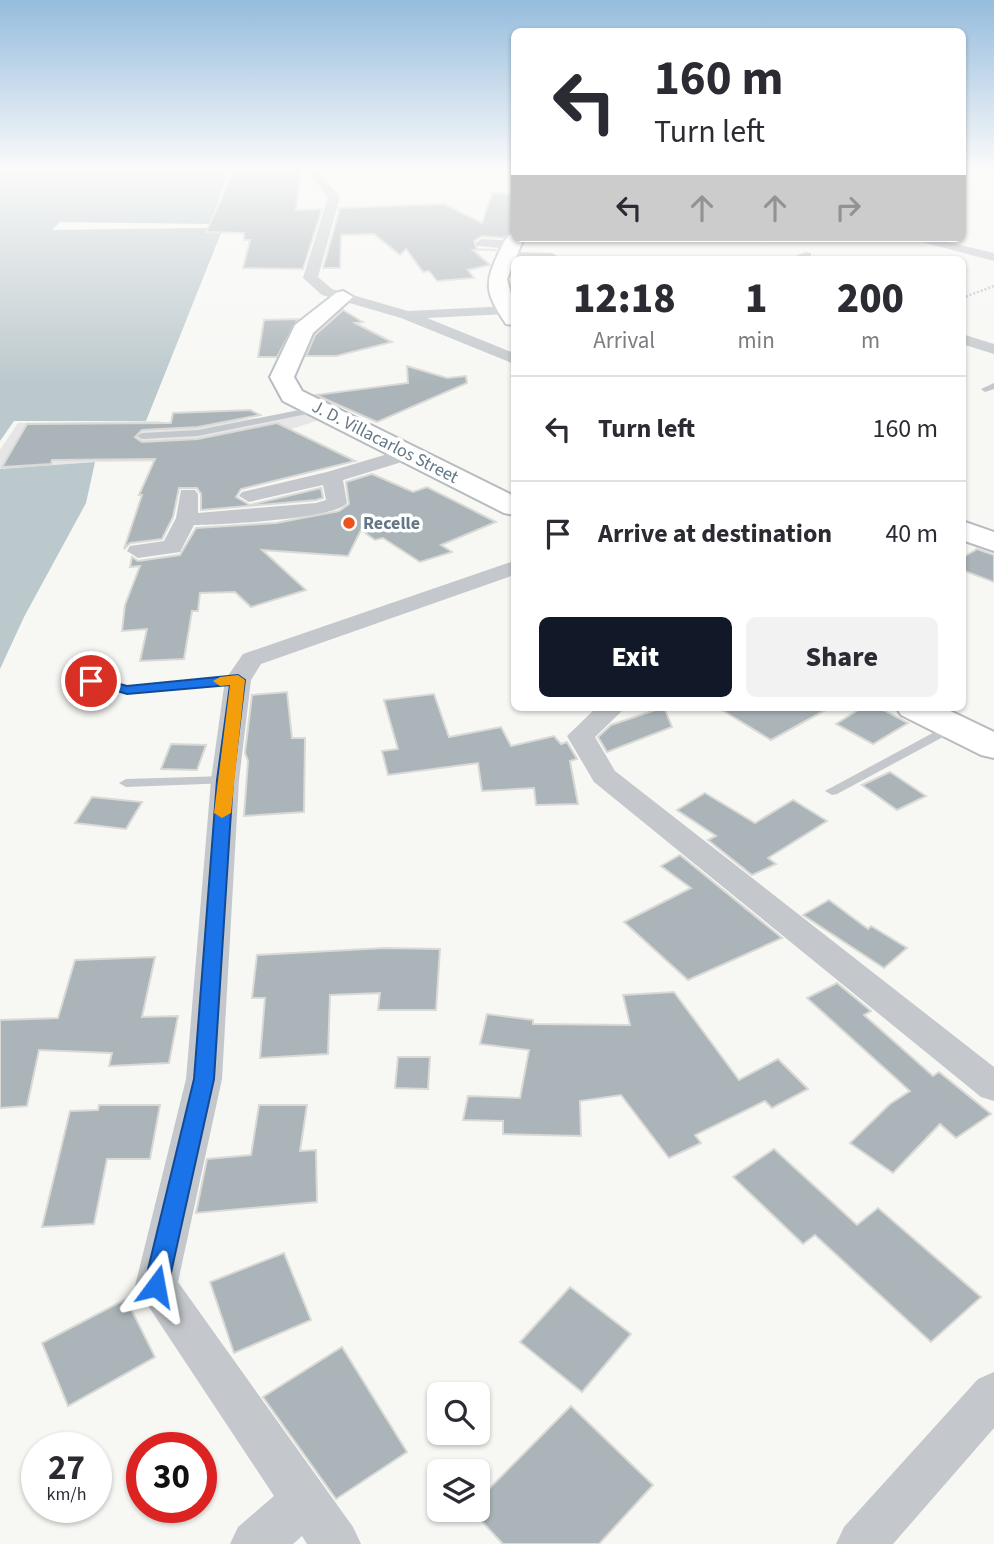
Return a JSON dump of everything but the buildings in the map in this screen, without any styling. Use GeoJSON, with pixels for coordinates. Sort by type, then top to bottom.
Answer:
{"type":"FeatureCollection","features":[{"type":"Feature","properties":{"kind":"street"},"geometry":{"type":"LineString","coordinates":[[321,240],[310,278],[327,292],[406,315],[511,358]]}},
{"type":"Feature","properties":{"kind":"street"},"geometry":{"type":"LineString","coordinates":[[931,242],[994,257]]}},
{"type":"Feature","properties":{"kind":"street"},"geometry":{"type":"LineString","coordinates":[[482,243],[512,246],[548,256]]}},
{"type":"Feature","properties":{"kind":"street"},"geometry":{"type":"LineString","coordinates":[[511,314],[496,291],[496,280],[512,246]]}},
{"type":"Feature","properties":{"kind":"street","name":"J. D. Villacarlos Street"},"geometry":{"type":"LineString","coordinates":[[343,297],[303,330],[282,377],[292,396],[511,506]]}},
{"type":"Feature","properties":{"kind":"street"},"geometry":{"type":"LineString","coordinates":[[406,315],[511,314]]}},
{"type":"Feature","properties":{"kind":"street"},"geometry":{"type":"LineString","coordinates":[[966,340],[994,349]]}},
{"type":"Feature","properties":{"kind":"street"},"geometry":{"type":"LineString","coordinates":[[249,496],[332,477],[408,454]]}},
{"type":"Feature","properties":{"kind":"street"},"geometry":{"type":"LineString","coordinates":[[187,517],[331,506],[337,503],[332,477]]}},
{"type":"Feature","properties":{"kind":"street"},"geometry":{"type":"LineString","coordinates":[[138,551],[172,547],[187,517],[188,494]]}},
{"type":"Feature","properties":{"kind":"street"},"geometry":{"type":"LineString","coordinates":[[966,532],[994,542]]}},
{"type":"Feature","properties":{"kind":"street"},"geometry":{"type":"LineString","coordinates":[[336,1544],[156,1286],[204,1079],[225,780],[238,680],[253,659],[511,569]]}},
{"type":"Feature","properties":{"kind":"street"},"geometry":{"type":"LineString","coordinates":[[609,711],[581,736],[604,776],[994,1087]]}},
{"type":"Feature","properties":{"kind":"street"},"geometry":{"type":"LineString","coordinates":[[923,711],[994,747]]}},
{"type":"Feature","properties":{"kind":"street"},"geometry":{"type":"LineString","coordinates":[[861,1544],[994,1394]]}},
{"type":"Feature","properties":{"kind":"street"},"geometry":{"type":"LineString","coordinates":[[255,1544],[306,1501]]}},
{"type":"Feature","properties":{"kind":"lane"},"geometry":{"type":"LineString","coordinates":[[142,436],[198,433],[319,409]]}},
{"type":"Feature","properties":{"kind":"lane"},"geometry":{"type":"LineString","coordinates":[[91,681],[127,690],[238,680]]}},
{"type":"Feature","properties":{"kind":"lane"},"geometry":{"type":"LineString","coordinates":[[832,792],[953,726]]}},
{"type":"Feature","properties":{"kind":"lane"},"geometry":{"type":"LineString","coordinates":[[126,783],[225,780]]}},
{"type":"Feature","properties":{"kind":"path"},"geometry":{"type":"LineString","coordinates":[[966,296],[994,286]]}},
{"type":"Feature","properties":{"kind":"shaded area"},"geometry":{"type":"Polygon","coordinates":[[[0,240],[218,240],[146,421],[14,421],[0,441],[0,240]]]}},
{"type":"Feature","properties":{"kind":"shaded area"},"geometry":{"type":"Polygon","coordinates":[[[312,413],[322,419],[193,461],[95,462],[0,469],[0,450],[18,423],[159,421],[176,426],[312,413]]]}},
{"type":"Feature","properties":{"kind":"shaded area"},"geometry":{"type":"Polygon","coordinates":[[[95,462],[86,503],[24,617],[0,669],[0,469],[95,462]]]}},
{"type":"Feature","properties":{"kind":"slow traffic"},"geometry":{"type":"LineString","coordinates":[[220,681],[238,680],[222,813]]}},
{"type":"Feature","properties":{"kind":"place","name":"Recelle"},"geometry":{"type":"Point","coordinates":[349,523]}},
{"type":"Feature","properties":{"kind":"route"},"geometry":{"type":"LineString","coordinates":[[91,681],[127,690],[238,680],[225,780],[204,1079],[156,1286]]}}]}
